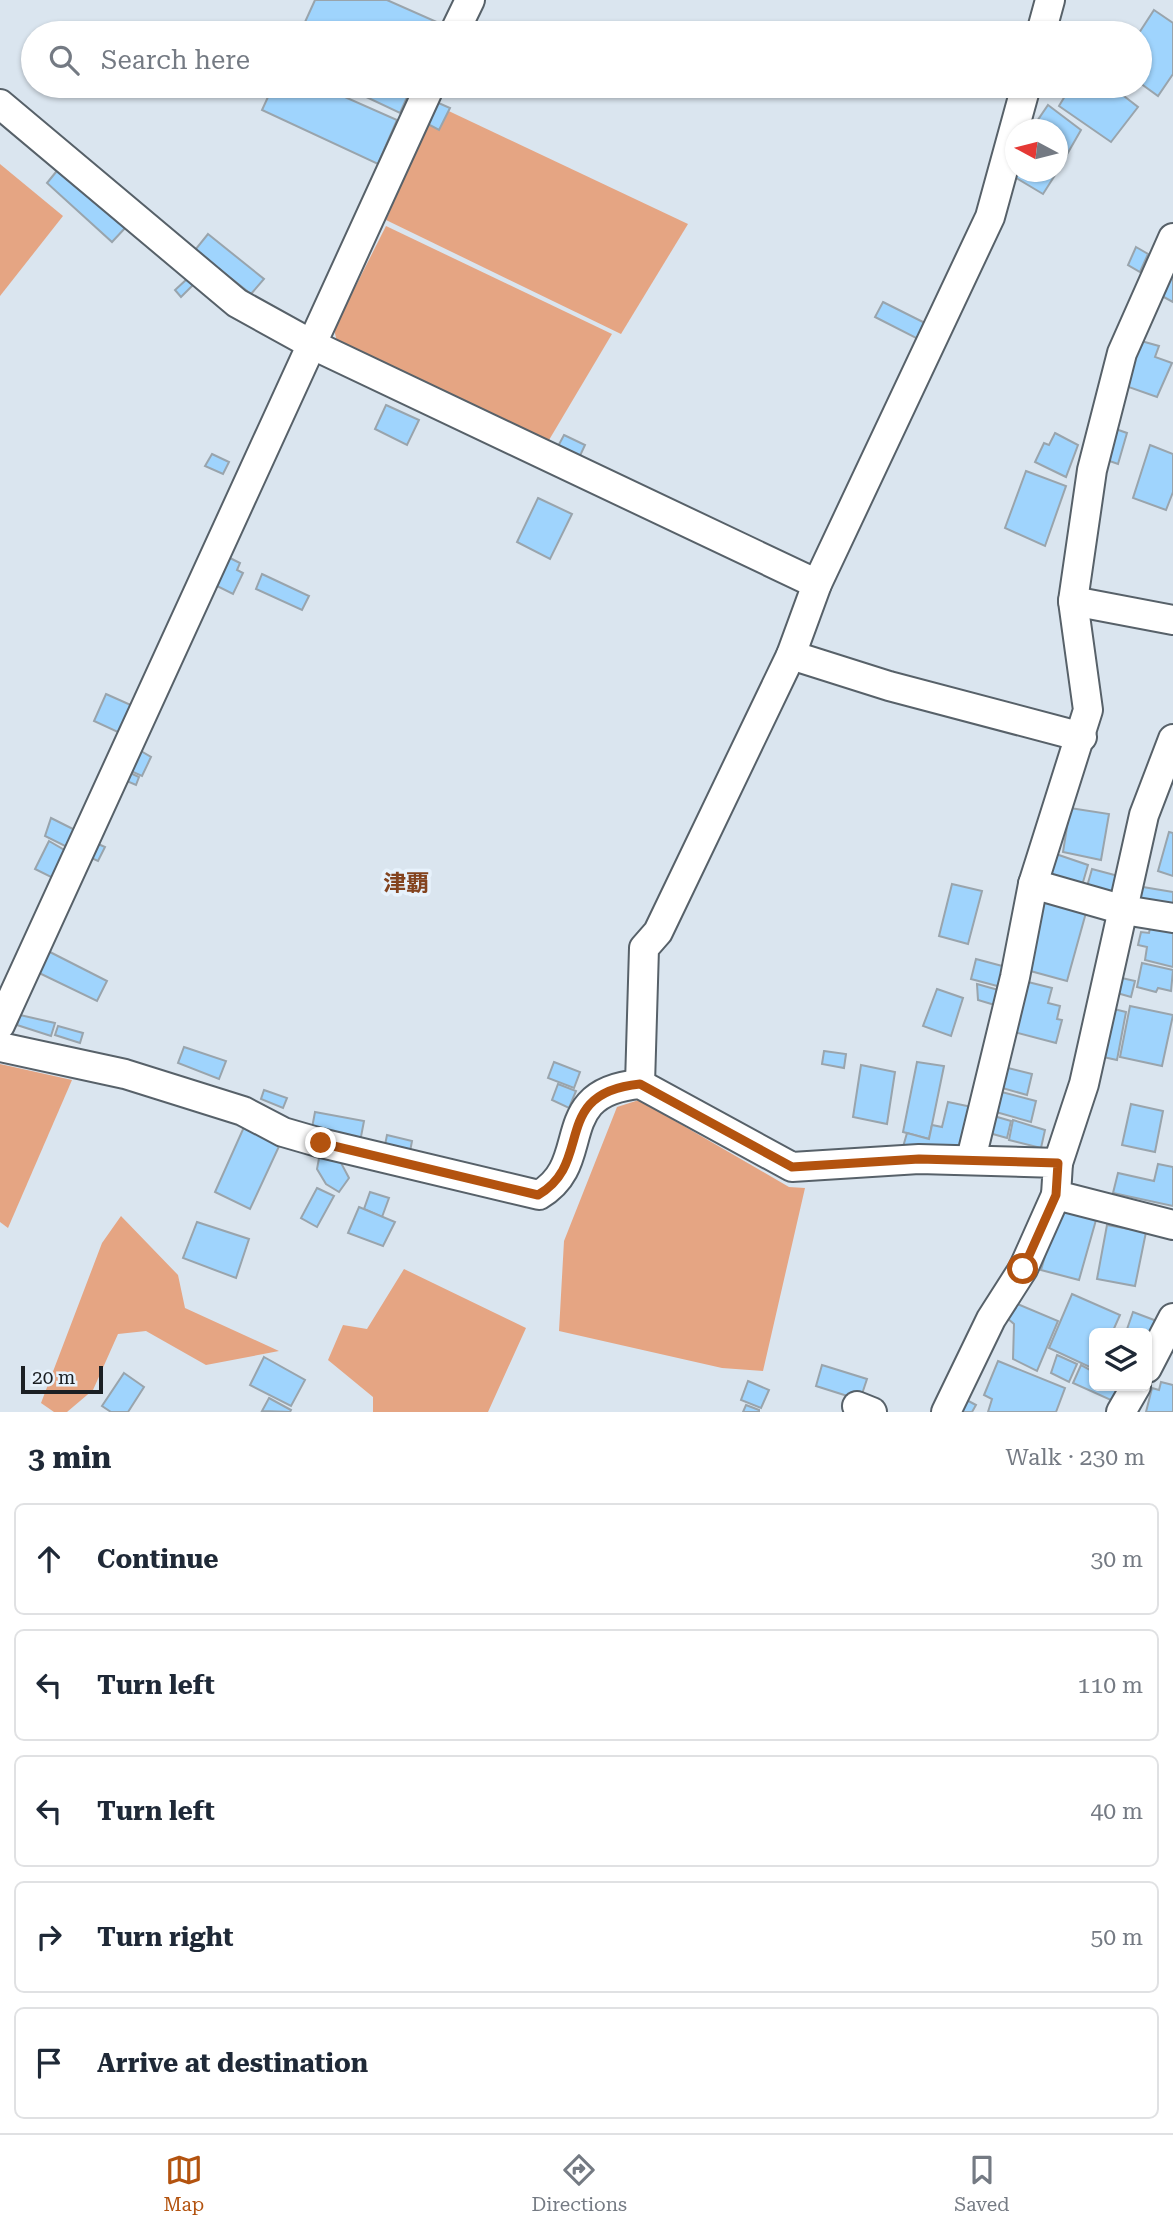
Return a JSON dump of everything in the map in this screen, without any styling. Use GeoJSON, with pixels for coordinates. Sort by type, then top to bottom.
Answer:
{"type":"FeatureCollection","features":[{"type":"Feature","properties":{"kind":"street"},"geometry":{"type":"LineString","coordinates":[[460,21],[470,0]]}},
{"type":"Feature","properties":{"kind":"street"},"geometry":{"type":"LineString","coordinates":[[1044,21],[1050,0]]}},
{"type":"Feature","properties":{"kind":"street"},"geometry":{"type":"LineString","coordinates":[[0,1025],[425,98]]}},
{"type":"Feature","properties":{"kind":"street"},"geometry":{"type":"LineString","coordinates":[[640,1084],[644,948],[658,932],[791,655],[817,584],[990,217],[1024,98]]}},
{"type":"Feature","properties":{"kind":"street"},"geometry":{"type":"LineString","coordinates":[[0,104],[237,303],[313,345],[817,584]]}},
{"type":"Feature","properties":{"kind":"street"},"geometry":{"type":"LineString","coordinates":[[971,1160],[1015,977],[1033,884],[1057,804],[1082,737],[1088,710],[1073,601],[1092,470],[1122,354],[1173,238]]}},
{"type":"Feature","properties":{"kind":"street"},"geometry":{"type":"LineString","coordinates":[[1073,601],[1173,620]]}},
{"type":"Feature","properties":{"kind":"street"},"geometry":{"type":"LineString","coordinates":[[791,655],[889,686],[1082,737]]}},
{"type":"Feature","properties":{"kind":"street"},"geometry":{"type":"LineString","coordinates":[[946,1412],[991,1319],[1023,1269],[1056,1195],[1058,1163],[1084,1084],[1144,815],[1173,739]]}},
{"type":"Feature","properties":{"kind":"street"},"geometry":{"type":"LineString","coordinates":[[1033,884],[1124,910],[1173,918]]}},
{"type":"Feature","properties":{"kind":"street"},"geometry":{"type":"LineString","coordinates":[[0,1047],[125,1074],[243,1111],[284,1132],[321,1143],[538,1195],[556,1185],[587,1105],[602,1092],[619,1086],[640,1084],[792,1167],[919,1159],[1058,1163]]}},
{"type":"Feature","properties":{"kind":"street"},"geometry":{"type":"LineString","coordinates":[[1056,1195],[1173,1225]]}},
{"type":"Feature","properties":{"kind":"street"},"geometry":{"type":"LineString","coordinates":[[1152,1358],[1173,1318]]}},
{"type":"Feature","properties":{"kind":"street"},"geometry":{"type":"LineString","coordinates":[[1121,1412],[1133,1391]]}},
{"type":"Feature","properties":{"kind":"shaded area"},"geometry":{"type":"Polygon","coordinates":[[[436,105],[688,224],[621,334],[386,220],[436,105]]]}},
{"type":"Feature","properties":{"kind":"shaded area"},"geometry":{"type":"Polygon","coordinates":[[[0,164],[63,216],[0,296],[0,164]]]}},
{"type":"Feature","properties":{"kind":"shaded area"},"geometry":{"type":"Polygon","coordinates":[[[386,226],[612,334],[549,440],[337,342],[334,329],[386,226]]]}},
{"type":"Feature","properties":{"kind":"shaded area"},"geometry":{"type":"Polygon","coordinates":[[[0,1064],[72,1080],[8,1228],[0,1222],[0,1064]]]}},
{"type":"Feature","properties":{"kind":"shaded area"},"geometry":{"type":"Polygon","coordinates":[[[639,1100],[789,1187],[805,1188],[763,1371],[722,1368],[559,1331],[564,1241],[617,1107],[639,1100]]]}},
{"type":"Feature","properties":{"kind":"shaded area"},"geometry":{"type":"Polygon","coordinates":[[[121,1216],[178,1275],[185,1308],[279,1351],[206,1365],[146,1331],[118,1334],[93,1390],[67,1412],[54,1412],[41,1403],[102,1243],[121,1216]]]}},
{"type":"Feature","properties":{"kind":"shaded area"},"geometry":{"type":"Polygon","coordinates":[[[404,1269],[526,1328],[488,1412],[373,1412],[373,1397],[328,1360],[343,1325],[367,1329],[404,1269]]]}},
{"type":"Feature","properties":{"kind":"building"},"geometry":{"type":"Polygon","coordinates":[[[315,0],[387,0],[434,21],[305,21],[315,0]]]}},
{"type":"Feature","properties":{"kind":"building"},"geometry":{"type":"Polygon","coordinates":[[[1154,10],[1173,23],[1173,74],[1158,96],[1152,92],[1152,21],[1147,21],[1154,10]]]}},
{"type":"Feature","properties":{"kind":"building"},"geometry":{"type":"Polygon","coordinates":[[[268,98],[347,98],[397,120],[378,164],[262,110],[268,98]]]}},
{"type":"Feature","properties":{"kind":"building"},"geometry":{"type":"Polygon","coordinates":[[[368,98],[407,98],[400,113],[368,98]]]}},
{"type":"Feature","properties":{"kind":"building"},"geometry":{"type":"Polygon","coordinates":[[[1064,98],[1126,98],[1138,107],[1111,142],[1059,106],[1064,98]]]}},
{"type":"Feature","properties":{"kind":"building"},"geometry":{"type":"Polygon","coordinates":[[[434,101],[450,108],[439,130],[424,122],[434,101]]]}},
{"type":"Feature","properties":{"kind":"building"},"geometry":{"type":"Polygon","coordinates":[[[1048,105],[1066,119],[1038,119],[1048,105]]]}},
{"type":"Feature","properties":{"kind":"building"},"geometry":{"type":"Polygon","coordinates":[[[1068,120],[1081,130],[1068,153],[1068,120]]]}},
{"type":"Feature","properties":{"kind":"building"},"geometry":{"type":"Polygon","coordinates":[[[60,167],[126,227],[112,242],[47,183],[60,167]]]}},
{"type":"Feature","properties":{"kind":"building"},"geometry":{"type":"Polygon","coordinates":[[[1023,182],[1051,182],[1043,194],[1023,182]]]}},
{"type":"Feature","properties":{"kind":"building"},"geometry":{"type":"Polygon","coordinates":[[[208,234],[264,279],[251,294],[195,250],[208,234]]]}},
{"type":"Feature","properties":{"kind":"building"},"geometry":{"type":"Polygon","coordinates":[[[1136,247],[1148,254],[1140,272],[1128,265],[1136,247]]]}},
{"type":"Feature","properties":{"kind":"building"},"geometry":{"type":"Polygon","coordinates":[[[1173,266],[1173,302],[1160,295],[1173,266]]]}},
{"type":"Feature","properties":{"kind":"building"},"geometry":{"type":"Polygon","coordinates":[[[187,279],[193,285],[181,297],[175,290],[187,279]]]}},
{"type":"Feature","properties":{"kind":"building"},"geometry":{"type":"Polygon","coordinates":[[[883,302],[925,323],[918,339],[875,317],[883,302]]]}},
{"type":"Feature","properties":{"kind":"building"},"geometry":{"type":"Polygon","coordinates":[[[1134,339],[1159,346],[1155,357],[1172,363],[1157,397],[1120,384],[1134,339]]]}},
{"type":"Feature","properties":{"kind":"building"},"geometry":{"type":"Polygon","coordinates":[[[386,405],[419,420],[407,445],[375,429],[386,405]]]}},
{"type":"Feature","properties":{"kind":"building"},"geometry":{"type":"Polygon","coordinates":[[[1107,426],[1127,433],[1118,464],[1098,457],[1107,426]]]}},
{"type":"Feature","properties":{"kind":"building"},"geometry":{"type":"Polygon","coordinates":[[[1055,433],[1078,445],[1066,477],[1035,462],[1044,443],[1049,445],[1055,433]]]}},
{"type":"Feature","properties":{"kind":"building"},"geometry":{"type":"Polygon","coordinates":[[[564,435],[585,445],[578,460],[556,450],[564,435]]]}},
{"type":"Feature","properties":{"kind":"building"},"geometry":{"type":"Polygon","coordinates":[[[1150,445],[1173,454],[1173,492],[1166,510],[1133,498],[1150,445]]]}},
{"type":"Feature","properties":{"kind":"building"},"geometry":{"type":"Polygon","coordinates":[[[212,454],[229,462],[223,474],[205,466],[212,454]]]}},
{"type":"Feature","properties":{"kind":"building"},"geometry":{"type":"Polygon","coordinates":[[[1026,471],[1066,486],[1045,546],[1005,528],[1026,471]]]}},
{"type":"Feature","properties":{"kind":"building"},"geometry":{"type":"Polygon","coordinates":[[[538,498],[572,514],[550,559],[517,542],[538,498]]]}},
{"type":"Feature","properties":{"kind":"building"},"geometry":{"type":"Polygon","coordinates":[[[226,556],[240,563],[237,570],[243,573],[233,594],[213,584],[226,556]]]}},
{"type":"Feature","properties":{"kind":"building"},"geometry":{"type":"Polygon","coordinates":[[[262,574],[309,596],[302,610],[256,589],[262,574]]]}},
{"type":"Feature","properties":{"kind":"building"},"geometry":{"type":"Polygon","coordinates":[[[106,694],[133,706],[120,733],[94,721],[106,694]]]}},
{"type":"Feature","properties":{"kind":"building"},"geometry":{"type":"Polygon","coordinates":[[[134,747],[151,757],[142,776],[124,768],[134,747]]]}},
{"type":"Feature","properties":{"kind":"building"},"geometry":{"type":"Polygon","coordinates":[[[126,771],[139,777],[136,785],[122,779],[126,771]]]}},
{"type":"Feature","properties":{"kind":"building"},"geometry":{"type":"Polygon","coordinates":[[[1070,808],[1109,814],[1101,860],[1063,852],[1070,808]]]}},
{"type":"Feature","properties":{"kind":"building"},"geometry":{"type":"Polygon","coordinates":[[[51,818],[75,830],[67,847],[45,836],[51,818]]]}},
{"type":"Feature","properties":{"kind":"building"},"geometry":{"type":"Polygon","coordinates":[[[1169,832],[1173,833],[1173,876],[1158,871],[1169,832]]]}},
{"type":"Feature","properties":{"kind":"building"},"geometry":{"type":"Polygon","coordinates":[[[49,841],[66,851],[53,878],[35,869],[49,841]]]}},
{"type":"Feature","properties":{"kind":"building"},"geometry":{"type":"Polygon","coordinates":[[[96,843],[105,847],[98,861],[89,857],[96,843]]]}},
{"type":"Feature","properties":{"kind":"building"},"geometry":{"type":"Polygon","coordinates":[[[1050,852],[1088,865],[1081,889],[1042,876],[1050,852]]]}},
{"type":"Feature","properties":{"kind":"building"},"geometry":{"type":"Polygon","coordinates":[[[1092,869],[1122,877],[1118,900],[1086,890],[1092,869]]]}},
{"type":"Feature","properties":{"kind":"building"},"geometry":{"type":"Polygon","coordinates":[[[952,884],[982,891],[968,944],[939,936],[952,884]]]}},
{"type":"Feature","properties":{"kind":"building"},"geometry":{"type":"Polygon","coordinates":[[[1137,886],[1173,892],[1173,910],[1133,903],[1137,886]]]}},
{"type":"Feature","properties":{"kind":"building"},"geometry":{"type":"Polygon","coordinates":[[[1043,899],[1087,909],[1067,981],[1023,969],[1043,899]]]}},
{"type":"Feature","properties":{"kind":"building"},"geometry":{"type":"Polygon","coordinates":[[[1151,924],[1173,928],[1173,967],[1145,960],[1147,947],[1138,945],[1141,932],[1149,933],[1151,924]]]}},
{"type":"Feature","properties":{"kind":"building"},"geometry":{"type":"Polygon","coordinates":[[[46,950],[107,981],[97,1001],[35,971],[46,950]]]}},
{"type":"Feature","properties":{"kind":"building"},"geometry":{"type":"Polygon","coordinates":[[[976,959],[1006,967],[1001,987],[971,979],[976,959]]]}},
{"type":"Feature","properties":{"kind":"building"},"geometry":{"type":"Polygon","coordinates":[[[1142,963],[1173,970],[1171,991],[1158,988],[1156,992],[1137,987],[1142,963]]]}},
{"type":"Feature","properties":{"kind":"building"},"geometry":{"type":"Polygon","coordinates":[[[1113,976],[1135,981],[1131,997],[1110,991],[1113,976]]]}},
{"type":"Feature","properties":{"kind":"building"},"geometry":{"type":"Polygon","coordinates":[[[1024,981],[1052,988],[1048,1003],[1060,1006],[1057,1019],[1062,1020],[1056,1043],[1010,1031],[1024,981]]]}},
{"type":"Feature","properties":{"kind":"building"},"geometry":{"type":"Polygon","coordinates":[[[977,984],[1002,991],[998,1006],[978,1000],[977,984]]]}},
{"type":"Feature","properties":{"kind":"building"},"geometry":{"type":"Polygon","coordinates":[[[937,989],[963,998],[951,1036],[923,1026],[937,989]]]}},
{"type":"Feature","properties":{"kind":"building"},"geometry":{"type":"Polygon","coordinates":[[[1130,1006],[1173,1015],[1162,1066],[1120,1057],[1130,1006]]]}},
{"type":"Feature","properties":{"kind":"building"},"geometry":{"type":"Polygon","coordinates":[[[1106,1007],[1126,1012],[1117,1060],[1094,1055],[1106,1007]]]}},
{"type":"Feature","properties":{"kind":"building"},"geometry":{"type":"Polygon","coordinates":[[[20,1015],[55,1023],[51,1036],[17,1025],[20,1015]]]}},
{"type":"Feature","properties":{"kind":"building"},"geometry":{"type":"Polygon","coordinates":[[[58,1026],[83,1033],[80,1043],[55,1035],[58,1026]]]}},
{"type":"Feature","properties":{"kind":"building"},"geometry":{"type":"Polygon","coordinates":[[[184,1047],[226,1061],[219,1079],[178,1063],[184,1047]]]}},
{"type":"Feature","properties":{"kind":"building"},"geometry":{"type":"Polygon","coordinates":[[[824,1051],[846,1054],[844,1068],[822,1064],[824,1051]]]}},
{"type":"Feature","properties":{"kind":"building"},"geometry":{"type":"Polygon","coordinates":[[[554,1062],[580,1072],[574,1088],[548,1078],[554,1062]]]}},
{"type":"Feature","properties":{"kind":"building"},"geometry":{"type":"Polygon","coordinates":[[[917,1062],[944,1066],[929,1139],[903,1132],[917,1062]]]}},
{"type":"Feature","properties":{"kind":"building"},"geometry":{"type":"Polygon","coordinates":[[[861,1065],[895,1072],[887,1124],[853,1117],[861,1065]]]}},
{"type":"Feature","properties":{"kind":"building"},"geometry":{"type":"Polygon","coordinates":[[[1004,1067],[1032,1074],[1027,1095],[999,1087],[1004,1067]]]}},
{"type":"Feature","properties":{"kind":"building"},"geometry":{"type":"Polygon","coordinates":[[[558,1084],[576,1091],[569,1108],[552,1100],[558,1084]]]}},
{"type":"Feature","properties":{"kind":"building"},"geometry":{"type":"Polygon","coordinates":[[[264,1090],[287,1098],[283,1108],[261,1099],[264,1090]]]}},
{"type":"Feature","properties":{"kind":"building"},"geometry":{"type":"Polygon","coordinates":[[[994,1090],[1036,1101],[1031,1122],[989,1110],[994,1090]]]}},
{"type":"Feature","properties":{"kind":"building"},"geometry":{"type":"Polygon","coordinates":[[[948,1102],[972,1107],[960,1154],[903,1147],[907,1133],[929,1139],[932,1125],[942,1127],[948,1102]]]}},
{"type":"Feature","properties":{"kind":"building"},"geometry":{"type":"Polygon","coordinates":[[[1131,1104],[1163,1111],[1155,1152],[1122,1145],[1131,1104]]]}},
{"type":"Feature","properties":{"kind":"building"},"geometry":{"type":"Polygon","coordinates":[[[315,1112],[364,1121],[360,1142],[312,1128],[315,1112]]]}},
{"type":"Feature","properties":{"kind":"building"},"geometry":{"type":"Polygon","coordinates":[[[987,1114],[1011,1121],[1007,1138],[982,1131],[987,1114]]]}},
{"type":"Feature","properties":{"kind":"building"},"geometry":{"type":"Polygon","coordinates":[[[1013,1120],[1045,1130],[1041,1148],[1009,1140],[1013,1120]]]}},
{"type":"Feature","properties":{"kind":"building"},"geometry":{"type":"Polygon","coordinates":[[[244,1127],[281,1142],[250,1209],[215,1192],[244,1127]]]}},
{"type":"Feature","properties":{"kind":"building"},"geometry":{"type":"Polygon","coordinates":[[[387,1135],[412,1141],[409,1157],[384,1150],[387,1135]]]}},
{"type":"Feature","properties":{"kind":"building"},"geometry":{"type":"Polygon","coordinates":[[[320,1153],[339,1159],[349,1178],[339,1192],[326,1184],[317,1169],[320,1153]]]}},
{"type":"Feature","properties":{"kind":"building"},"geometry":{"type":"Polygon","coordinates":[[[1158,1164],[1173,1167],[1173,1206],[1113,1193],[1118,1173],[1154,1181],[1158,1164]]]}},
{"type":"Feature","properties":{"kind":"building"},"geometry":{"type":"Polygon","coordinates":[[[317,1188],[334,1196],[317,1227],[301,1218],[317,1188]]]}},
{"type":"Feature","properties":{"kind":"building"},"geometry":{"type":"Polygon","coordinates":[[[370,1192],[389,1198],[382,1217],[364,1209],[370,1192]]]}},
{"type":"Feature","properties":{"kind":"building"},"geometry":{"type":"Polygon","coordinates":[[[359,1207],[395,1222],[383,1246],[348,1233],[359,1207]]]}},
{"type":"Feature","properties":{"kind":"building"},"geometry":{"type":"Polygon","coordinates":[[[1058,1210],[1096,1220],[1079,1280],[1041,1270],[1058,1210]]]}},
{"type":"Feature","properties":{"kind":"building"},"geometry":{"type":"Polygon","coordinates":[[[197,1222],[249,1239],[236,1278],[183,1258],[197,1222]]]}},
{"type":"Feature","properties":{"kind":"building"},"geometry":{"type":"Polygon","coordinates":[[[1107,1225],[1146,1232],[1135,1286],[1097,1279],[1107,1225]]]}},
{"type":"Feature","properties":{"kind":"building"},"geometry":{"type":"Polygon","coordinates":[[[1072,1294],[1120,1315],[1114,1328],[1089,1328],[1089,1367],[1049,1348],[1072,1294]]]}},
{"type":"Feature","properties":{"kind":"building"},"geometry":{"type":"Polygon","coordinates":[[[1015,1303],[1058,1321],[1037,1371],[1013,1359],[1014,1324],[1007,1318],[1015,1303]]]}},
{"type":"Feature","properties":{"kind":"building"},"geometry":{"type":"Polygon","coordinates":[[[1133,1312],[1162,1323],[1152,1335],[1152,1328],[1127,1328],[1133,1312]]]}},
{"type":"Feature","properties":{"kind":"building"},"geometry":{"type":"Polygon","coordinates":[[[1057,1355],[1077,1364],[1069,1382],[1051,1373],[1057,1355]]]}},
{"type":"Feature","properties":{"kind":"building"},"geometry":{"type":"Polygon","coordinates":[[[264,1357],[305,1380],[291,1406],[250,1385],[264,1357]]]}},
{"type":"Feature","properties":{"kind":"building"},"geometry":{"type":"Polygon","coordinates":[[[998,1361],[1065,1388],[1056,1412],[988,1412],[992,1399],[984,1395],[998,1361]]]}},
{"type":"Feature","properties":{"kind":"building"},"geometry":{"type":"Polygon","coordinates":[[[822,1365],[867,1379],[860,1400],[816,1386],[822,1365]]]}},
{"type":"Feature","properties":{"kind":"building"},"geometry":{"type":"Polygon","coordinates":[[[1081,1365],[1089,1369],[1089,1390],[1073,1383],[1081,1365]]]}},
{"type":"Feature","properties":{"kind":"building"},"geometry":{"type":"Polygon","coordinates":[[[124,1373],[144,1387],[128,1412],[111,1412],[102,1406],[124,1373]]]}},
{"type":"Feature","properties":{"kind":"building"},"geometry":{"type":"Polygon","coordinates":[[[748,1381],[769,1390],[761,1408],[741,1400],[748,1381]]]}},
{"type":"Feature","properties":{"kind":"building"},"geometry":{"type":"Polygon","coordinates":[[[1161,1382],[1173,1385],[1173,1412],[1146,1412],[1152,1388],[1159,1390],[1161,1382]]]}},
{"type":"Feature","properties":{"kind":"building"},"geometry":{"type":"Polygon","coordinates":[[[1091,1391],[1118,1391],[1113,1401],[1091,1391]]]}},
{"type":"Feature","properties":{"kind":"building"},"geometry":{"type":"Polygon","coordinates":[[[959,1396],[976,1405],[972,1412],[951,1412],[959,1396]]]}},
{"type":"Feature","properties":{"kind":"building"},"geometry":{"type":"Polygon","coordinates":[[[269,1398],[291,1410],[290,1412],[262,1411],[269,1398]]]}},
{"type":"Feature","properties":{"kind":"building"},"geometry":{"type":"Polygon","coordinates":[[[746,1405],[759,1410],[759,1412],[743,1412],[746,1405]]]}},
{"type":"Feature","properties":{"kind":"district","name":"津覇"},"geometry":{"type":"Point","coordinates":[406,883]}},
{"type":"Feature","properties":{"kind":"route"},"geometry":{"type":"LineString","coordinates":[[321,1143],[538,1195],[556,1185],[587,1105],[602,1092],[619,1086],[640,1084],[792,1167],[919,1159],[1058,1163],[1056,1195],[1023,1269]]}}]}
